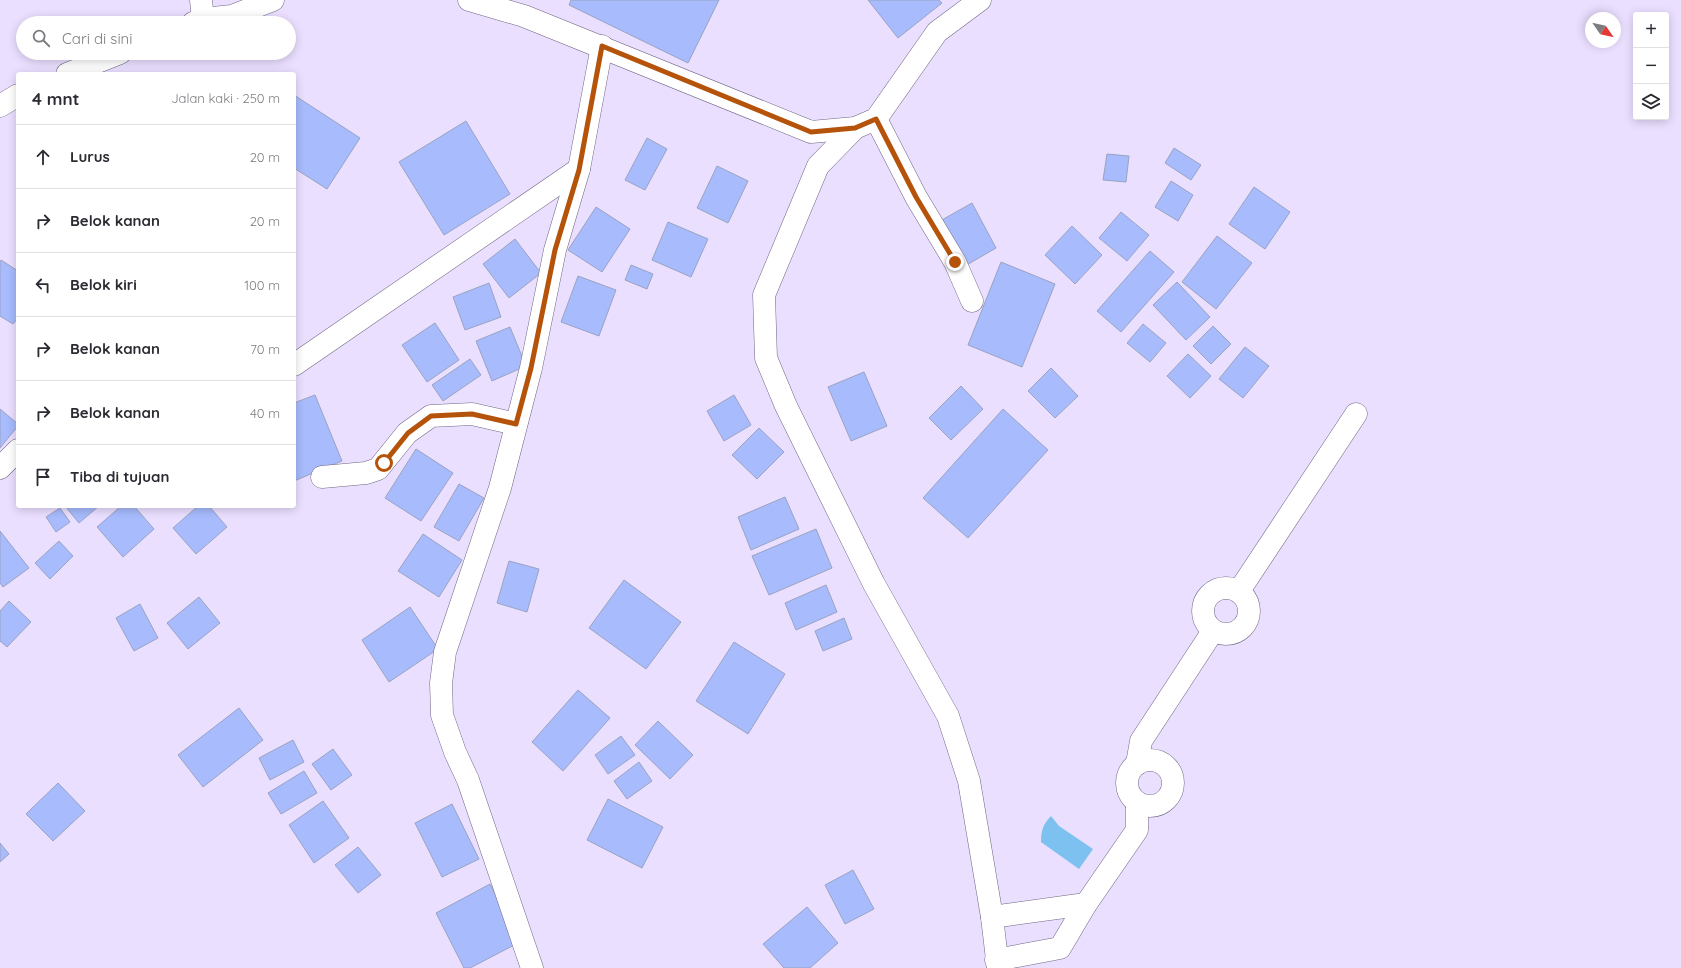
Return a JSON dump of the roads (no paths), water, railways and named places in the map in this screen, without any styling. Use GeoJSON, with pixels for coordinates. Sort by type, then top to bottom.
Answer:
{"type":"FeatureCollection","features":[{"type":"Feature","properties":{"kind":"street"},"geometry":{"type":"LineString","coordinates":[[199,14],[232,16],[273,0]]}},
{"type":"Feature","properties":{"kind":"street"},"geometry":{"type":"LineString","coordinates":[[469,0],[524,16],[602,46],[811,132],[855,128],[876,119],[937,32],[980,0]]}},
{"type":"Feature","properties":{"kind":"street"},"geometry":{"type":"LineString","coordinates":[[532,968],[468,780],[455,752],[442,716],[441,690],[445,652],[500,488],[531,368],[555,250],[579,170],[602,46]]}},
{"type":"Feature","properties":{"kind":"street"},"geometry":{"type":"LineString","coordinates":[[72,72],[102,60]]}},
{"type":"Feature","properties":{"kind":"street"},"geometry":{"type":"LineString","coordinates":[[0,106],[16,96]]}},
{"type":"Feature","properties":{"kind":"street"},"geometry":{"type":"LineString","coordinates":[[876,119],[916,197],[955,262],[972,301]]}},
{"type":"Feature","properties":{"kind":"street"},"geometry":{"type":"LineString","coordinates":[[855,128],[818,166],[764,295],[766,358],[786,406],[874,584],[948,716],[969,781],[992,917],[997,964],[1060,948],[1086,904],[1136,830],[1137,803]]}},
{"type":"Feature","properties":{"kind":"street"},"geometry":{"type":"LineString","coordinates":[[296,364],[579,170]]}},
{"type":"Feature","properties":{"kind":"street"},"geometry":{"type":"LineString","coordinates":[[322,477],[366,473],[378,469],[408,433],[431,416],[472,414],[516,424]]}},
{"type":"Feature","properties":{"kind":"street"},"geometry":{"type":"LineString","coordinates":[[1239,591],[1356,414]]}},
{"type":"Feature","properties":{"kind":"street"},"geometry":{"type":"LineString","coordinates":[[0,468],[16,452]]}},
{"type":"Feature","properties":{"kind":"street"},"geometry":{"type":"LineString","coordinates":[[1221,587],[1230,587],[1239,591],[1246,597],[1249,606],[1249,615],[1246,624],[1231,634],[1221,634],[1213,630],[1206,624],[1203,616],[1202,606],[1206,598],[1213,591],[1221,587]]}},
{"type":"Feature","properties":{"kind":"street"},"geometry":{"type":"LineString","coordinates":[[1136,764],[1141,741],[1213,630]]}},
{"type":"Feature","properties":{"kind":"street"},"geometry":{"type":"LineString","coordinates":[[1145,760],[1154,760],[1163,764],[1170,770],[1173,778],[1173,787],[1170,796],[1163,803],[1146,807],[1137,803],[1131,797],[1127,788],[1127,779],[1130,770],[1136,764],[1145,760]]}},
{"type":"Feature","properties":{"kind":"street"},"geometry":{"type":"LineString","coordinates":[[992,917],[1086,904]]}},
{"type":"Feature","properties":{"kind":"water"},"geometry":{"type":"Polygon","coordinates":[[[1051,816],[1059,826],[1093,849],[1079,869],[1041,842],[1043,828],[1051,816]]]}}]}
